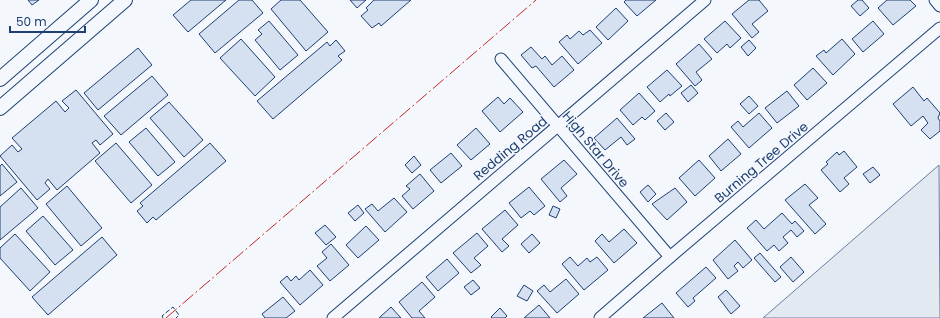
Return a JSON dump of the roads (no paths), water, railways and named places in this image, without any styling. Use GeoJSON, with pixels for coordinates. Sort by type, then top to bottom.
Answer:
{"type":"FeatureCollection","features":[{"type":"Feature","properties":{"kind":"main road"},"geometry":{"type":"LineString","coordinates":[[0,79],[48,40],[91,0]]}},
{"type":"Feature","properties":{"kind":"main road"},"geometry":{"type":"LineString","coordinates":[[96,0],[109,14]]}},
{"type":"Feature","properties":{"kind":"main road"},"geometry":{"type":"LineString","coordinates":[[2,102],[125,0]]}},
{"type":"Feature","properties":{"kind":"street","name":"Redding Road"},"geometry":{"type":"LineString","coordinates":[[332,318],[705,0]]}},
{"type":"Feature","properties":{"kind":"street"},"geometry":{"type":"LineString","coordinates":[[935,0],[940,6]]}},
{"type":"Feature","properties":{"kind":"street","name":"Burning Tree Drive"},"geometry":{"type":"LineString","coordinates":[[600,318],[940,28]]}},
{"type":"Feature","properties":{"kind":"street","name":"High Star Drive"},"geometry":{"type":"LineString","coordinates":[[501,59],[670,257]]}}]}
